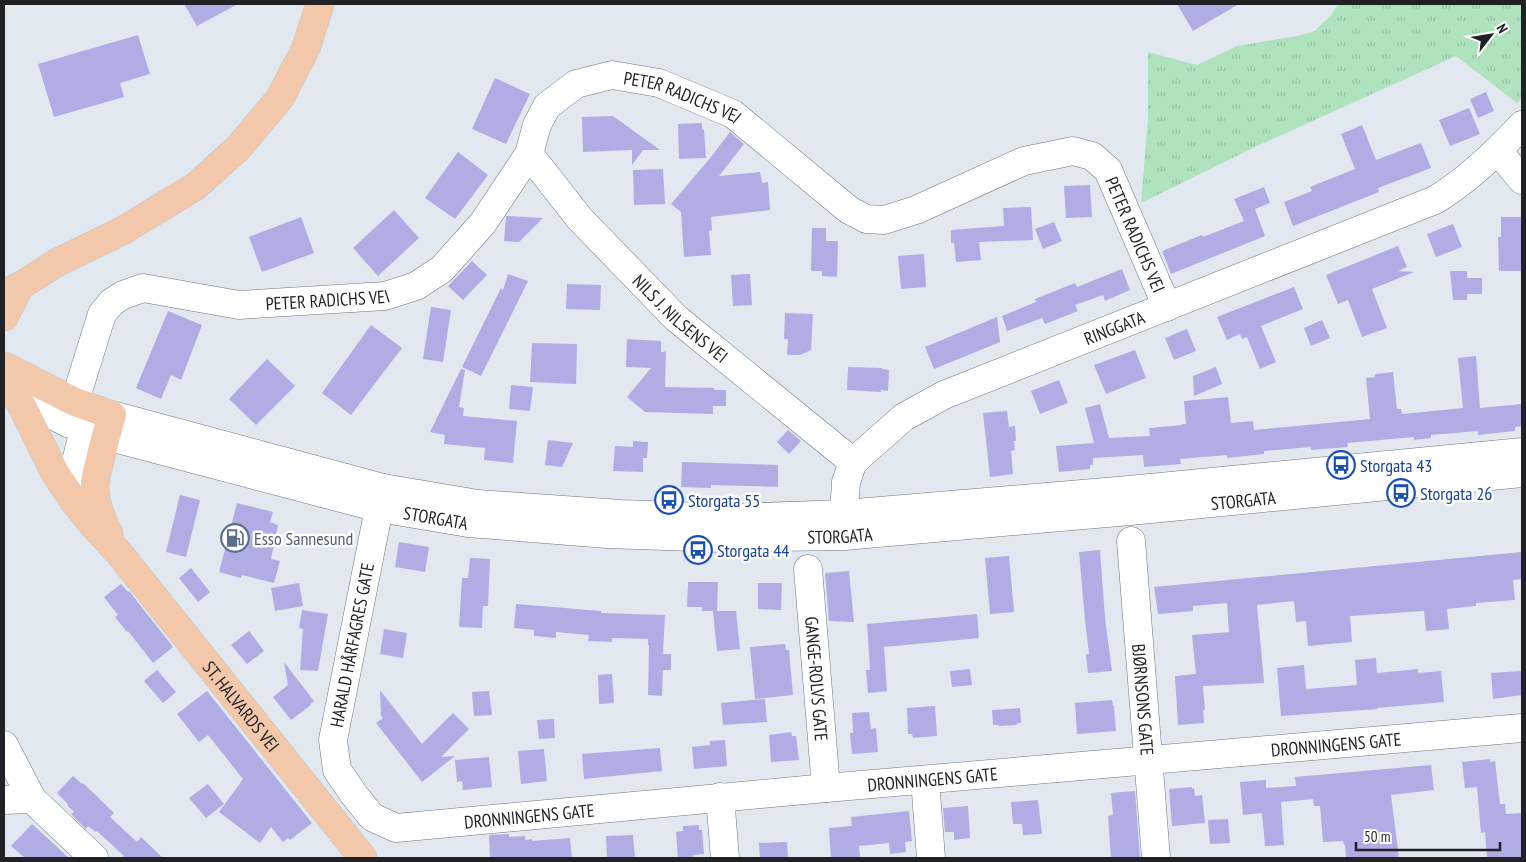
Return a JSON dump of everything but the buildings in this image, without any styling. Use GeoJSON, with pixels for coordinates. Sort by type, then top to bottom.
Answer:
{"type":"FeatureCollection","features":[{"type":"Feature","properties":{"kind":"main road"},"geometry":{"type":"LineString","coordinates":[[4,317],[12,290],[58,262],[122,231],[196,186],[239,147],[280,98],[306,48],[320,4]]}},
{"type":"Feature","properties":{"kind":"main road"},"geometry":{"type":"LineString","coordinates":[[4,366],[89,419]]}},
{"type":"Feature","properties":{"kind":"main road","name":"ST. HALVARDS VEI"},"geometry":{"type":"LineString","coordinates":[[11,394],[55,473],[74,501],[119,553],[363,858]]}},
{"type":"Feature","properties":{"kind":"main road","name":"ST. HALVARDS VEI"},"geometry":{"type":"LineString","coordinates":[[89,419],[96,479],[94,490],[104,525],[119,553]]}},
{"type":"Feature","properties":{"kind":"street","name":"PETER RADICHS VEI"},"geometry":{"type":"LineString","coordinates":[[74,501],[73,473],[89,419],[102,314],[112,302],[122,295],[142,288],[239,305],[385,296],[416,286],[442,269],[483,223],[529,154],[537,125],[547,106],[576,84],[612,74],[659,83],[733,114],[848,210],[866,219],[884,220],[916,210],[1024,161],[1073,152],[1092,156],[1108,170],[1166,307]]}},
{"type":"Feature","properties":{"kind":"street","name":"RINGGATA"},"geometry":{"type":"LineString","coordinates":[[853,462],[904,417],[944,395],[1435,200],[1457,187],[1498,150],[1522,124]]}},
{"type":"Feature","properties":{"kind":"street"},"geometry":{"type":"LineString","coordinates":[[1498,150],[1522,180]]}},
{"type":"Feature","properties":{"kind":"street","name":"NILS J. NILSENS VEI"},"geometry":{"type":"LineString","coordinates":[[529,154],[580,219],[676,318],[853,462]]}},
{"type":"Feature","properties":{"kind":"street","name":"ST. HALVARDS VEI"},"geometry":{"type":"LineString","coordinates":[[11,394],[89,419]]}},
{"type":"Feature","properties":{"kind":"street","name":"STORGATA"},"geometry":{"type":"LineString","coordinates":[[89,419],[381,498],[468,524],[607,534],[722,538],[1138,489],[1522,452]]}},
{"type":"Feature","properties":{"kind":"street"},"geometry":{"type":"LineString","coordinates":[[844,525],[846,482],[853,462]]}},
{"type":"Feature","properties":{"kind":"street","name":"STORGATA"},"geometry":{"type":"LineString","coordinates":[[844,525],[1140,510],[1522,473]]}},
{"type":"Feature","properties":{"kind":"street","name":"HARALD HÅRFAGRES GATE"},"geometry":{"type":"LineString","coordinates":[[355,796],[337,770],[333,740],[381,498]]}},
{"type":"Feature","properties":{"kind":"street","name":"BJØRNSONS GATE"},"geometry":{"type":"LineString","coordinates":[[1131,541],[1156,858]]}},
{"type":"Feature","properties":{"kind":"street","name":"GANGE-ROLVS GATE"},"geometry":{"type":"LineString","coordinates":[[808,569],[826,788]]}},
{"type":"Feature","properties":{"kind":"street","name":"DRONNINGENS GATE"},"geometry":{"type":"LineString","coordinates":[[355,796],[372,817],[396,828],[720,797],[1522,728]]}},
{"type":"Feature","properties":{"kind":"street"},"geometry":{"type":"LineString","coordinates":[[4,745],[32,799],[94,858]]}},
{"type":"Feature","properties":{"kind":"street"},"geometry":{"type":"LineString","coordinates":[[925,780],[931,858]]}},
{"type":"Feature","properties":{"kind":"street"},"geometry":{"type":"LineString","coordinates":[[720,797],[725,858]]}},
{"type":"Feature","properties":{"kind":"street"},"geometry":{"type":"LineString","coordinates":[[4,800],[32,799]]}},
{"type":"Feature","properties":{"kind":"green space"},"geometry":{"type":"Polygon","coordinates":[[[1338,4],[1522,4],[1522,97],[1517,103],[1456,56],[1255,147],[1141,203],[1148,118],[1148,52],[1197,65],[1237,46],[1298,36],[1315,31],[1331,15],[1338,4]]]}},
{"type":"Feature","properties":{"kind":"place","name":"Storgata 43"},"geometry":{"type":"Point","coordinates":[1341,465]}},
{"type":"Feature","properties":{"kind":"place","name":"Storgata 26"},"geometry":{"type":"Point","coordinates":[1401,493]}},
{"type":"Feature","properties":{"kind":"place","name":"Storgata 55"},"geometry":{"type":"Point","coordinates":[669,500]}},
{"type":"Feature","properties":{"kind":"place","name":"Esso Sannesund"},"geometry":{"type":"Point","coordinates":[235,538]}},
{"type":"Feature","properties":{"kind":"place","name":"Storgata 44"},"geometry":{"type":"Point","coordinates":[698,550]}}]}
